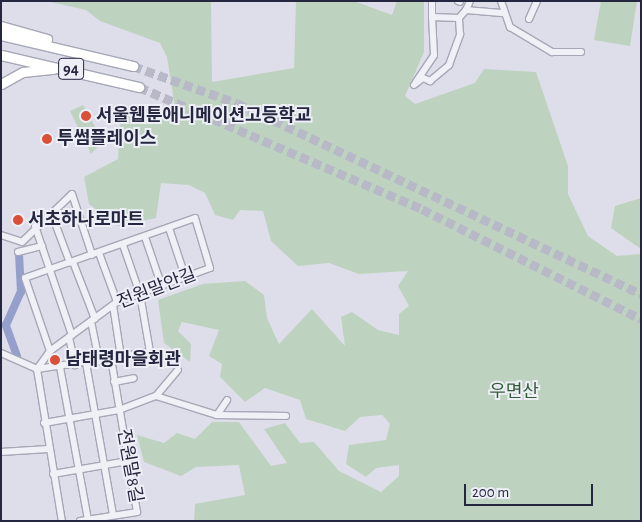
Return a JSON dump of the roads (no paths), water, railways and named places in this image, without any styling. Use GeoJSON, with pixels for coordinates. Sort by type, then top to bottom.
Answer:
{"type":"FeatureCollection","features":[{"type":"Feature","properties":{"kind":"highway"},"geometry":{"type":"LineString","coordinates":[[1,26],[80,51]]}},
{"type":"Feature","properties":{"kind":"highway","name":"94"},"geometry":{"type":"LineString","coordinates":[[1,34],[80,51],[133,66]]}},
{"type":"Feature","properties":{"kind":"highway","name":"94"},"geometry":{"type":"LineString","coordinates":[[1,55],[80,71],[139,87]]}},
{"type":"Feature","properties":{"kind":"highway"},"geometry":{"type":"LineString","coordinates":[[1,84],[32,69],[80,71]]}},
{"type":"Feature","properties":{"kind":"street"},"geometry":{"type":"LineString","coordinates":[[432,1],[434,55],[414,85],[423,78],[430,81],[449,64],[460,34],[459,18],[466,10],[470,1]]}},
{"type":"Feature","properties":{"kind":"street"},"geometry":{"type":"LineString","coordinates":[[501,1],[510,27],[552,52],[581,52]]}},
{"type":"Feature","properties":{"kind":"street"},"geometry":{"type":"LineString","coordinates":[[529,19],[537,1]]}},
{"type":"Feature","properties":{"kind":"street"},"geometry":{"type":"LineString","coordinates":[[466,10],[504,13]]}},
{"type":"Feature","properties":{"kind":"street"},"geometry":{"type":"LineString","coordinates":[[432,17],[459,18]]}},
{"type":"Feature","properties":{"kind":"street"},"geometry":{"type":"LineString","coordinates":[[1,235],[18,244],[36,226],[52,215],[72,194],[115,304],[121,357]]}},
{"type":"Feature","properties":{"kind":"street"},"geometry":{"type":"LineString","coordinates":[[52,215],[72,262],[93,320],[99,361]]}},
{"type":"Feature","properties":{"kind":"street","name":"전원말안길"},"geometry":{"type":"LineString","coordinates":[[37,369],[50,351],[115,304],[186,279],[210,268],[194,218],[169,228]]}},
{"type":"Feature","properties":{"kind":"street"},"geometry":{"type":"LineString","coordinates":[[36,226],[71,336],[76,365]]}},
{"type":"Feature","properties":{"kind":"street"},"geometry":{"type":"LineString","coordinates":[[50,351],[24,278],[169,228],[186,279]]}},
{"type":"Feature","properties":{"kind":"street"},"geometry":{"type":"LineString","coordinates":[[145,237],[162,287]]}},
{"type":"Feature","properties":{"kind":"street"},"geometry":{"type":"LineString","coordinates":[[1,352],[37,369],[76,365],[150,352],[140,294],[122,245]]}},
{"type":"Feature","properties":{"kind":"street"},"geometry":{"type":"LineString","coordinates":[[18,252],[42,246]]}},
{"type":"Feature","properties":{"kind":"street","name":"전원말8길"},"geometry":{"type":"LineString","coordinates":[[111,359],[137,512],[113,516]]}},
{"type":"Feature","properties":{"kind":"street"},"geometry":{"type":"LineString","coordinates":[[60,367],[79,469],[84,520],[113,516],[86,362]]}},
{"type":"Feature","properties":{"kind":"street"},"geometry":{"type":"LineString","coordinates":[[37,369],[48,449],[62,521]]}},
{"type":"Feature","properties":{"kind":"street"},"geometry":{"type":"LineString","coordinates":[[178,370],[156,396],[217,415],[286,416]]}},
{"type":"Feature","properties":{"kind":"street"},"geometry":{"type":"LineString","coordinates":[[114,382],[134,378]]}},
{"type":"Feature","properties":{"kind":"street","name":"전원말8길"},"geometry":{"type":"LineString","coordinates":[[119,410],[146,403],[156,396]]}},
{"type":"Feature","properties":{"kind":"street"},"geometry":{"type":"LineString","coordinates":[[217,415],[227,400]]}},
{"type":"Feature","properties":{"kind":"street"},"geometry":{"type":"LineString","coordinates":[[44,424],[119,410]]}},
{"type":"Feature","properties":{"kind":"street"},"geometry":{"type":"LineString","coordinates":[[1,452],[48,449]]}},
{"type":"Feature","properties":{"kind":"street"},"geometry":{"type":"LineString","coordinates":[[53,474],[128,461]]}},
{"type":"Feature","properties":{"kind":"waterway"},"geometry":{"type":"LineString","coordinates":[[17,356],[6,325],[21,292],[19,253]]}},
{"type":"Feature","properties":{"kind":"tunnel"},"geometry":{"type":"LineString","coordinates":[[133,66],[237,103],[641,294]]}},
{"type":"Feature","properties":{"kind":"tunnel"},"geometry":{"type":"LineString","coordinates":[[139,87],[422,209],[641,319]]}},
{"type":"Feature","properties":{"kind":"place","name":"서울웹툰애니메이션고등학교"},"geometry":{"type":"Point","coordinates":[86,116]}},
{"type":"Feature","properties":{"kind":"place","name":"투썸플레이스"},"geometry":{"type":"Point","coordinates":[47,139]}},
{"type":"Feature","properties":{"kind":"place","name":"서초하나로마트"},"geometry":{"type":"Point","coordinates":[18,220]}},
{"type":"Feature","properties":{"kind":"place","name":"남태령마을회관"},"geometry":{"type":"Point","coordinates":[55,360]}},
{"type":"Feature","properties":{"kind":"park label","name":"우면산"},"geometry":{"type":"Point","coordinates":[514,392]}}]}
